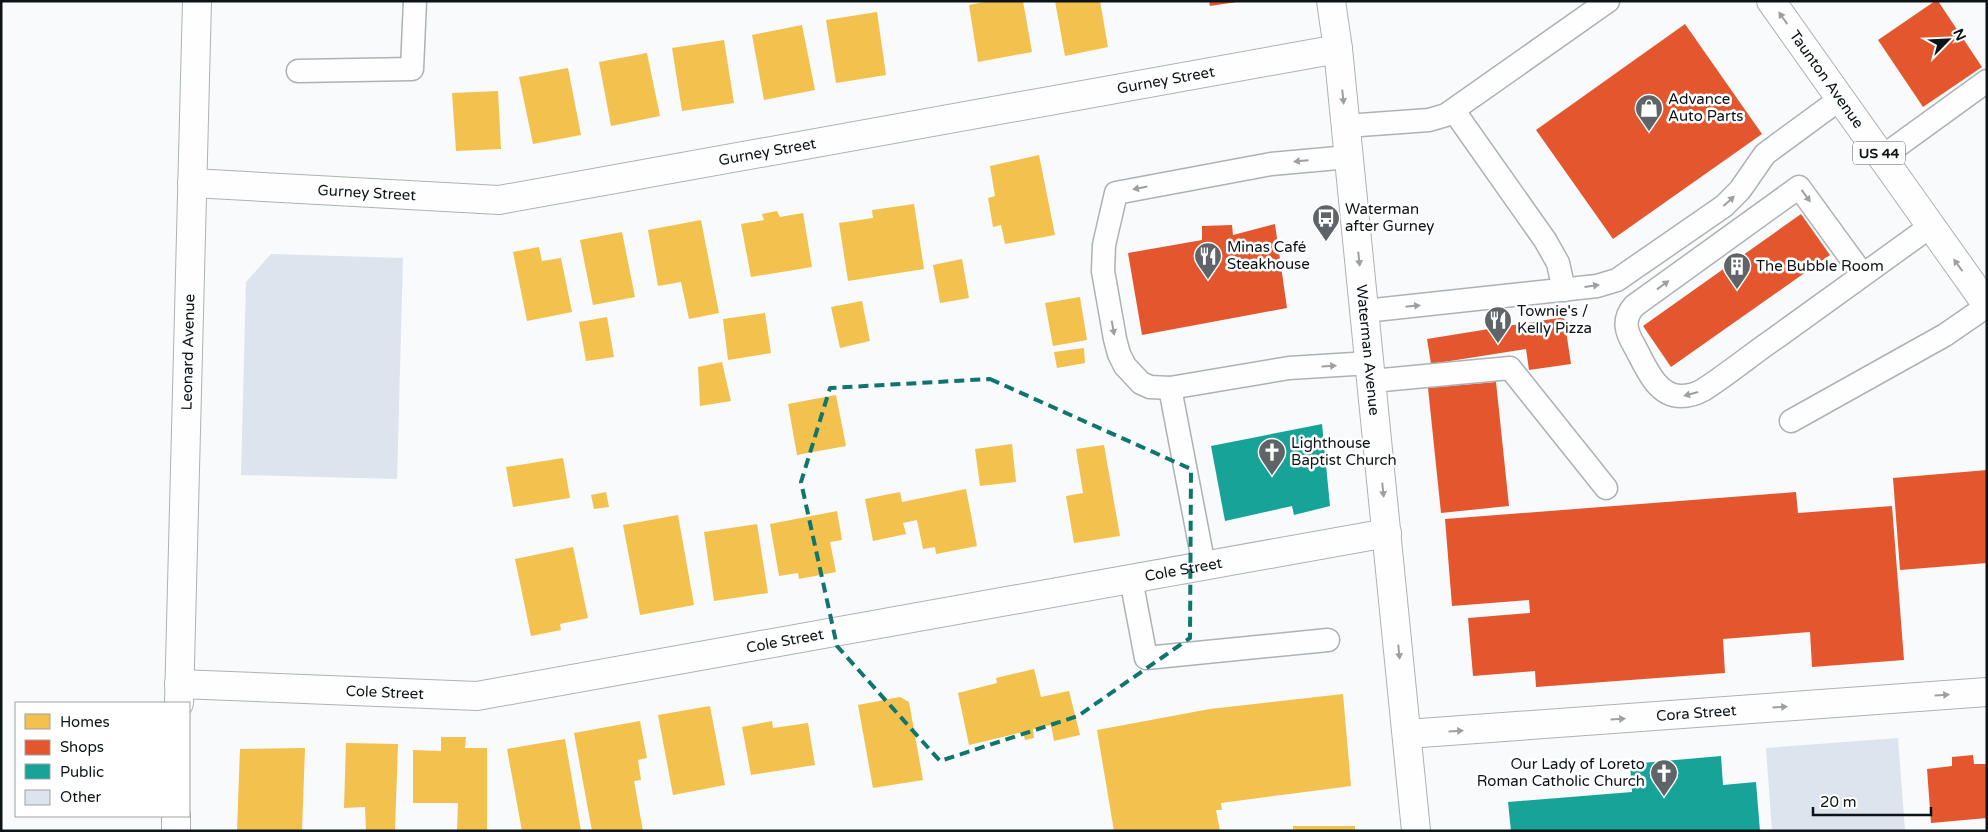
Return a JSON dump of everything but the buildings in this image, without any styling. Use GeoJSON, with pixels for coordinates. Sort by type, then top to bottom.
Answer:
{"type":"FeatureCollection","features":[{"type":"Feature","properties":{"kind":"main road","name":"Leonard Avenue"},"geometry":{"type":"LineString","coordinates":[[179,694],[197,1]]}},
{"type":"Feature","properties":{"kind":"main road"},"geometry":{"type":"LineString","coordinates":[[1331,1],[1338,49]]}},
{"type":"Feature","properties":{"kind":"main road"},"geometry":{"type":"LineString","coordinates":[[1338,1],[1338,49]]}},
{"type":"Feature","properties":{"kind":"main road","name":"Taunton Avenue"},"geometry":{"type":"LineString","coordinates":[[1771,1],[1987,305]]}},
{"type":"Feature","properties":{"kind":"main road","name":"Gurney Street"},"geometry":{"type":"LineString","coordinates":[[192,183],[499,200],[1338,49]]}},
{"type":"Feature","properties":{"kind":"main road","name":"Waterman Avenue"},"geometry":{"type":"LineString","coordinates":[[1338,49],[1416,831]]}},
{"type":"Feature","properties":{"kind":"main road","name":"Cole Street"},"geometry":{"type":"LineString","coordinates":[[179,694],[476,696],[1387,533]]}},
{"type":"Feature","properties":{"kind":"main road","name":"Cora Street"},"geometry":{"type":"LineString","coordinates":[[1407,734],[1987,692]]}},
{"type":"Feature","properties":{"kind":"main road"},"geometry":{"type":"LineString","coordinates":[[176,817],[176,831]]}},
{"type":"Feature","properties":{"kind":"lane"},"geometry":{"type":"LineString","coordinates":[[298,71],[412,69],[415,1]]}},
{"type":"Feature","properties":{"kind":"lane"},"geometry":{"type":"LineString","coordinates":[[1346,126],[1430,120],[1454,111],[1608,1]]}},
{"type":"Feature","properties":{"kind":"lane"},"geometry":{"type":"LineString","coordinates":[[1882,157],[1985,88]]}},
{"type":"Feature","properties":{"kind":"lane"},"geometry":{"type":"LineString","coordinates":[[1365,311],[1564,290],[1606,284],[1617,280],[1636,269],[1724,206],[1740,190],[1765,154],[1840,99]]}},
{"type":"Feature","properties":{"kind":"lane"},"geometry":{"type":"LineString","coordinates":[[1454,111],[1545,240],[1558,263],[1564,290]]}},
{"type":"Feature","properties":{"kind":"lane"},"geometry":{"type":"LineString","coordinates":[[1349,157],[1271,164],[1116,193],[1102,258],[1115,339],[1125,366],[1141,383],[1150,387],[1170,388],[1289,368],[1371,372],[1510,368],[1606,488]]}},
{"type":"Feature","properties":{"kind":"lane"},"geometry":{"type":"LineString","coordinates":[[1863,275],[1799,186],[1642,300],[1628,313],[1625,323],[1627,334],[1660,388],[1669,394],[1691,395],[1702,391],[1863,275],[1930,226]]}},
{"type":"Feature","properties":{"kind":"lane"},"geometry":{"type":"LineString","coordinates":[[1791,421],[1946,335],[1987,305]]}},
{"type":"Feature","properties":{"kind":"lane"},"geometry":{"type":"LineString","coordinates":[[1170,388],[1204,566]]}},
{"type":"Feature","properties":{"kind":"lane"},"geometry":{"type":"LineString","coordinates":[[1131,579],[1146,658],[1328,640]]}},
{"type":"Feature","properties":{"kind":"highlighted area"},"geometry":{"type":"Polygon","coordinates":[[[990,379],[1191,469],[1190,638],[1078,716],[940,761],[837,646],[801,482],[830,388],[990,379]]]}},
{"type":"Feature","properties":{"kind":"place","name":"Advance Auto Parts"},"geometry":{"type":"Point","coordinates":[1649,132]}},
{"type":"Feature","properties":{"kind":"place","name":"Waterman after Gurney"},"geometry":{"type":"Point","coordinates":[1326,242]}},
{"type":"Feature","properties":{"kind":"place","name":"Minas Café Steakhouse"},"geometry":{"type":"Point","coordinates":[1208,280]}},
{"type":"Feature","properties":{"kind":"place","name":"The Bubble Room"},"geometry":{"type":"Point","coordinates":[1737,290]}},
{"type":"Feature","properties":{"kind":"place","name":"Townie's / Kelly Pizza"},"geometry":{"type":"Point","coordinates":[1498,344]}},
{"type":"Feature","properties":{"kind":"place","name":"Lighthouse Baptist Church"},"geometry":{"type":"Point","coordinates":[1272,476]}},
{"type":"Feature","properties":{"kind":"place","name":"Our Lady of Loreto Roman Catholic Church"},"geometry":{"type":"Point","coordinates":[1664,797]}}]}
